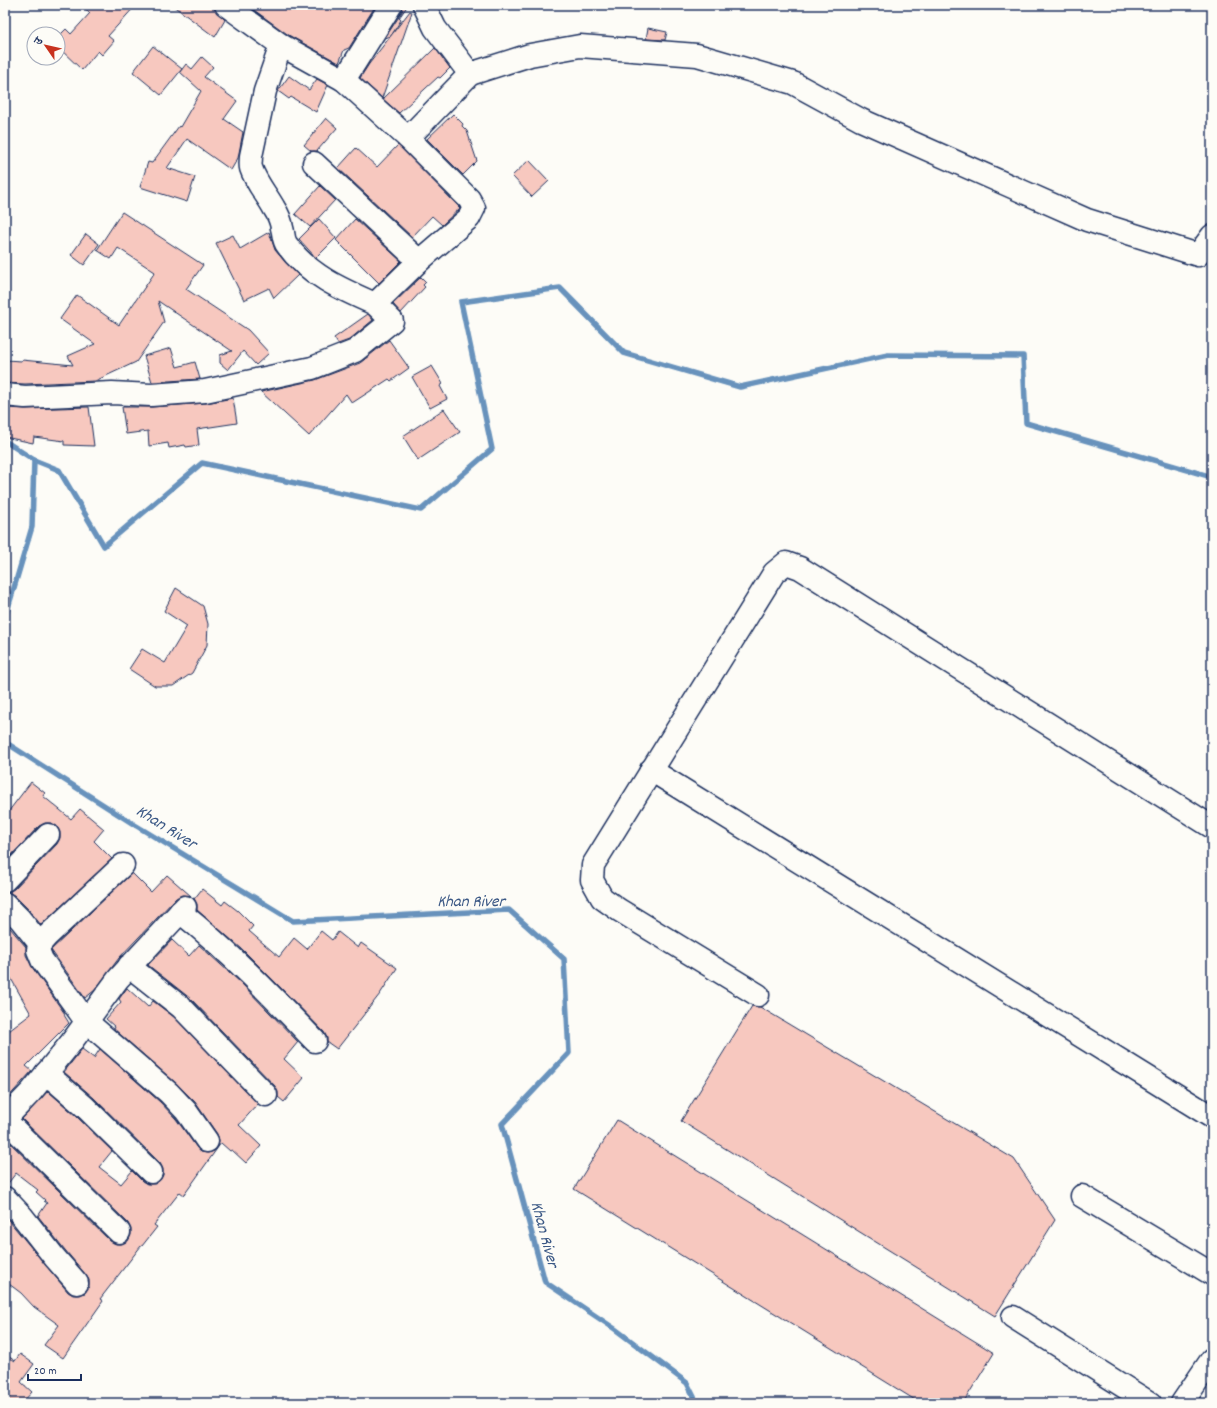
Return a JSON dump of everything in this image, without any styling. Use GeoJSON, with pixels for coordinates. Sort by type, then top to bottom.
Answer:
{"type":"FeatureCollection","features":[{"type":"Feature","properties":{"kind":"street"},"geometry":{"type":"LineString","coordinates":[[226,5],[281,45],[344,80],[408,138],[469,199],[474,208],[469,218],[420,261],[376,304]]}},
{"type":"Feature","properties":{"kind":"street"},"geometry":{"type":"LineString","coordinates":[[344,80],[391,5]]}},
{"type":"Feature","properties":{"kind":"street"},"geometry":{"type":"LineString","coordinates":[[424,5],[435,28],[470,74]]}},
{"type":"Feature","properties":{"kind":"street"},"geometry":{"type":"LineString","coordinates":[[5,395],[25,397],[112,393],[151,395],[205,392],[312,368],[355,351],[392,321],[376,304],[340,289],[302,263],[287,245],[276,210],[250,167],[265,91],[281,45]]}},
{"type":"Feature","properties":{"kind":"street"},"geometry":{"type":"LineString","coordinates":[[408,138],[470,74],[530,55],[580,46],[697,55],[793,83],[862,120],[1086,220],[1205,260],[1212,236]]}},
{"type":"Feature","properties":{"kind":"street"},"geometry":{"type":"LineString","coordinates":[[314,163],[420,261]]}},
{"type":"Feature","properties":{"kind":"street"},"geometry":{"type":"LineString","coordinates":[[758,995],[619,910],[602,898],[592,880],[593,864],[774,573],[786,562],[800,568],[1212,827]]}},
{"type":"Feature","properties":{"kind":"street"},"geometry":{"type":"LineString","coordinates":[[651,770],[1212,1117]]}},
{"type":"Feature","properties":{"kind":"street"},"geometry":{"type":"LineString","coordinates":[[5,880],[48,835]]}},
{"type":"Feature","properties":{"kind":"street"},"geometry":{"type":"LineString","coordinates":[[123,865],[40,944],[38,950],[42,960],[86,1021],[169,1093],[186,1111],[208,1141]]}},
{"type":"Feature","properties":{"kind":"street"},"geometry":{"type":"LineString","coordinates":[[5,904],[20,919],[40,944]]}},
{"type":"Feature","properties":{"kind":"street"},"geometry":{"type":"LineString","coordinates":[[119,1232],[5,1120],[31,1092],[118,979],[183,909],[268,992],[315,1041]]}},
{"type":"Feature","properties":{"kind":"street"},"geometry":{"type":"LineString","coordinates":[[129,966],[182,1008],[266,1095]]}},
{"type":"Feature","properties":{"kind":"street"},"geometry":{"type":"LineString","coordinates":[[46,1073],[85,1107],[151,1172]]}},
{"type":"Feature","properties":{"kind":"street"},"geometry":{"type":"LineString","coordinates":[[1082,1196],[1212,1274]]}},
{"type":"Feature","properties":{"kind":"street"},"geometry":{"type":"LineString","coordinates":[[5,1198],[22,1216],[77,1283]]}},
{"type":"Feature","properties":{"kind":"street"},"geometry":{"type":"LineString","coordinates":[[1013,1318],[1150,1403]]}},
{"type":"Feature","properties":{"kind":"street"},"geometry":{"type":"LineString","coordinates":[[1182,1403],[1212,1359]]}},
{"type":"Feature","properties":{"kind":"building"},"geometry":{"type":"Polygon","coordinates":[[[81,5],[136,5],[108,36],[114,41],[102,55],[98,51],[82,70],[66,55],[66,29],[71,34],[90,13],[81,5]]]}},
{"type":"Feature","properties":{"kind":"building"},"geometry":{"type":"Polygon","coordinates":[[[172,5],[214,5],[215,10],[225,20],[215,37],[172,5]]]}},
{"type":"Feature","properties":{"kind":"building"},"geometry":{"type":"Polygon","coordinates":[[[247,5],[376,5],[349,48],[344,50],[339,63],[290,36],[247,5]]]}},
{"type":"Feature","properties":{"kind":"building"},"geometry":{"type":"Polygon","coordinates":[[[403,5],[408,5],[399,18],[401,20],[391,36],[385,38],[402,12],[403,5]]]}},
{"type":"Feature","properties":{"kind":"building"},"geometry":{"type":"Polygon","coordinates":[[[410,11],[412,12],[382,98],[360,78],[410,11]]]}},
{"type":"Feature","properties":{"kind":"building"},"geometry":{"type":"Polygon","coordinates":[[[648,28],[667,32],[665,40],[646,39],[648,28]]]}},
{"type":"Feature","properties":{"kind":"building"},"geometry":{"type":"Polygon","coordinates":[[[153,46],[182,69],[161,95],[133,72],[153,46]]]}},
{"type":"Feature","properties":{"kind":"building"},"geometry":{"type":"Polygon","coordinates":[[[435,48],[450,68],[399,113],[383,99],[435,48]]]}},
{"type":"Feature","properties":{"kind":"building"},"geometry":{"type":"Polygon","coordinates":[[[202,57],[213,67],[204,77],[237,101],[224,119],[243,132],[238,158],[231,170],[187,139],[167,168],[195,177],[187,202],[140,187],[148,162],[152,163],[179,126],[180,127],[201,91],[180,72],[186,64],[192,69],[202,57]]]}},
{"type":"Feature","properties":{"kind":"building"},"geometry":{"type":"Polygon","coordinates":[[[289,76],[309,90],[317,79],[328,85],[316,112],[291,97],[289,99],[278,91],[289,76]]]}},
{"type":"Feature","properties":{"kind":"building"},"geometry":{"type":"Polygon","coordinates":[[[453,114],[463,124],[462,126],[467,131],[477,161],[463,175],[427,139],[453,114]]]}},
{"type":"Feature","properties":{"kind":"building"},"geometry":{"type":"Polygon","coordinates":[[[326,118],[337,128],[317,151],[311,151],[304,145],[326,118]]]}},
{"type":"Feature","properties":{"kind":"building"},"geometry":{"type":"Polygon","coordinates":[[[398,145],[460,208],[442,225],[432,216],[412,237],[338,168],[356,148],[377,167],[398,145]]]}},
{"type":"Feature","properties":{"kind":"building"},"geometry":{"type":"Polygon","coordinates":[[[529,160],[549,181],[532,197],[512,176],[529,160]]]}},
{"type":"Feature","properties":{"kind":"building"},"geometry":{"type":"Polygon","coordinates":[[[320,186],[335,200],[310,227],[295,214],[320,186]]]}},
{"type":"Feature","properties":{"kind":"building"},"geometry":{"type":"Polygon","coordinates":[[[122,212],[203,265],[186,289],[248,330],[269,353],[256,365],[243,351],[228,370],[220,363],[220,355],[232,351],[158,301],[164,322],[136,362],[95,381],[25,384],[5,383],[5,360],[22,360],[73,365],[68,356],[95,344],[60,319],[77,295],[119,325],[155,272],[118,248],[111,259],[97,250],[122,212]]]}},
{"type":"Feature","properties":{"kind":"building"},"geometry":{"type":"Polygon","coordinates":[[[319,219],[336,238],[316,258],[299,239],[319,219]]]}},
{"type":"Feature","properties":{"kind":"building"},"geometry":{"type":"Polygon","coordinates":[[[355,219],[401,261],[379,283],[336,240],[355,219]]]}},
{"type":"Feature","properties":{"kind":"building"},"geometry":{"type":"Polygon","coordinates":[[[269,232],[275,250],[298,275],[274,298],[269,288],[244,300],[216,243],[233,235],[240,249],[269,232]]]}},
{"type":"Feature","properties":{"kind":"building"},"geometry":{"type":"Polygon","coordinates":[[[86,234],[99,244],[84,265],[71,255],[86,234]]]}},
{"type":"Feature","properties":{"kind":"building"},"geometry":{"type":"Polygon","coordinates":[[[421,277],[426,282],[423,285],[425,287],[401,313],[393,304],[421,277]]]}},
{"type":"Feature","properties":{"kind":"building"},"geometry":{"type":"Polygon","coordinates":[[[368,314],[373,320],[349,340],[338,344],[334,338],[368,314]]]}},
{"type":"Feature","properties":{"kind":"building"},"geometry":{"type":"Polygon","coordinates":[[[389,340],[409,368],[391,381],[389,379],[352,403],[346,394],[309,436],[261,392],[315,380],[360,363],[389,340]]]}},
{"type":"Feature","properties":{"kind":"building"},"geometry":{"type":"Polygon","coordinates":[[[171,348],[177,367],[195,362],[200,379],[152,382],[144,356],[171,348]]]}},
{"type":"Feature","properties":{"kind":"building"},"geometry":{"type":"Polygon","coordinates":[[[432,366],[443,384],[440,386],[447,399],[430,408],[412,377],[432,366]]]}},
{"type":"Feature","properties":{"kind":"building"},"geometry":{"type":"Polygon","coordinates":[[[233,398],[237,423],[197,429],[199,445],[186,447],[185,445],[169,448],[168,443],[149,446],[148,431],[126,434],[122,407],[152,407],[206,403],[233,398]]]}},
{"type":"Feature","properties":{"kind":"building"},"geometry":{"type":"Polygon","coordinates":[[[89,407],[94,446],[64,445],[64,441],[34,437],[33,443],[5,437],[5,408],[26,409],[89,407]]]}},
{"type":"Feature","properties":{"kind":"building"},"geometry":{"type":"Polygon","coordinates":[[[444,409],[460,432],[418,460],[403,436],[444,409]]]}},
{"type":"Feature","properties":{"kind":"building"},"geometry":{"type":"Polygon","coordinates":[[[176,588],[203,606],[208,624],[207,645],[192,673],[173,686],[155,686],[129,669],[142,649],[165,663],[187,626],[164,611],[176,588]]]}},
{"type":"Feature","properties":{"kind":"building"},"geometry":{"type":"Polygon","coordinates":[[[31,782],[45,793],[43,796],[71,819],[80,809],[104,829],[94,841],[112,859],[41,925],[14,895],[8,892],[14,889],[57,844],[60,838],[60,832],[57,826],[51,823],[45,823],[39,826],[5,862],[5,816],[31,782]]]}},
{"type":"Feature","properties":{"kind":"building"},"geometry":{"type":"Polygon","coordinates":[[[132,873],[151,892],[167,875],[191,896],[182,895],[176,898],[119,958],[95,990],[85,998],[51,950],[132,873]]]}},
{"type":"Feature","properties":{"kind":"building"},"geometry":{"type":"Polygon","coordinates":[[[202,889],[222,905],[225,901],[238,911],[253,926],[249,931],[279,957],[294,938],[307,949],[321,931],[332,940],[338,932],[358,948],[361,943],[397,968],[380,994],[337,1049],[327,1042],[324,1032],[242,949],[197,910],[197,904],[194,899],[202,889]]]}},
{"type":"Feature","properties":{"kind":"building"},"geometry":{"type":"Polygon","coordinates":[[[5,922],[26,947],[26,955],[32,967],[65,1014],[64,1015],[69,1023],[26,1066],[32,1071],[5,1101],[5,1034],[31,1014],[5,968],[5,922]]]}},
{"type":"Feature","properties":{"kind":"building"},"geometry":{"type":"Polygon","coordinates":[[[172,940],[189,956],[199,945],[241,983],[298,1042],[284,1059],[304,1078],[284,1102],[278,1097],[278,1092],[275,1086],[191,999],[148,965],[172,940]]]}},
{"type":"Feature","properties":{"kind":"building"},"geometry":{"type":"Polygon","coordinates":[[[127,988],[148,1007],[153,1001],[174,1017],[258,1104],[239,1125],[261,1146],[246,1163],[232,1150],[230,1151],[221,1143],[184,1195],[180,1192],[154,1225],[157,1227],[100,1299],[103,1301],[63,1358],[44,1345],[59,1325],[34,1307],[21,1293],[5,1281],[5,1216],[68,1292],[73,1295],[85,1293],[89,1287],[89,1280],[38,1216],[47,1203],[36,1192],[38,1190],[16,1173],[5,1186],[5,1138],[110,1241],[116,1244],[122,1244],[128,1241],[131,1235],[131,1229],[128,1223],[22,1119],[48,1091],[112,1151],[99,1167],[121,1184],[132,1171],[147,1184],[155,1184],[160,1180],[163,1175],[163,1169],[160,1163],[94,1098],[64,1072],[82,1049],[94,1058],[100,1049],[160,1102],[176,1119],[201,1152],[208,1153],[214,1151],[218,1147],[219,1140],[217,1134],[195,1102],[177,1084],[114,1029],[115,1027],[106,1019],[121,1002],[119,999],[127,988]]]}},
{"type":"Feature","properties":{"kind":"building"},"geometry":{"type":"Polygon","coordinates":[[[752,1006],[760,1007],[1014,1159],[1055,1220],[995,1316],[681,1121],[752,1006]]]}},
{"type":"Feature","properties":{"kind":"building"},"geometry":{"type":"Polygon","coordinates":[[[617,1120],[994,1353],[963,1403],[920,1403],[574,1189],[617,1120]]]}},
{"type":"Feature","properties":{"kind":"building"},"geometry":{"type":"Polygon","coordinates":[[[5,1354],[15,1361],[20,1354],[34,1364],[21,1382],[32,1392],[22,1403],[10,1403],[5,1399],[5,1354]]]}},
{"type":"Feature","properties":{"kind":"waterway"},"geometry":{"type":"LineString","coordinates":[[5,441],[34,460],[59,470],[104,546],[202,463],[421,510],[492,449],[461,302],[560,288],[624,353],[740,387],[888,355],[1023,356],[1026,423],[1212,477]]}},
{"type":"Feature","properties":{"kind":"waterway","name":"Khan River"},"geometry":{"type":"LineString","coordinates":[[5,618],[32,527],[34,460]]}},
{"type":"Feature","properties":{"kind":"waterway","name":"Khan River"},"geometry":{"type":"LineString","coordinates":[[5,742],[135,825],[293,921],[509,910],[564,959],[569,1053],[502,1124],[545,1282],[615,1329],[687,1383],[697,1403]]}}]}
